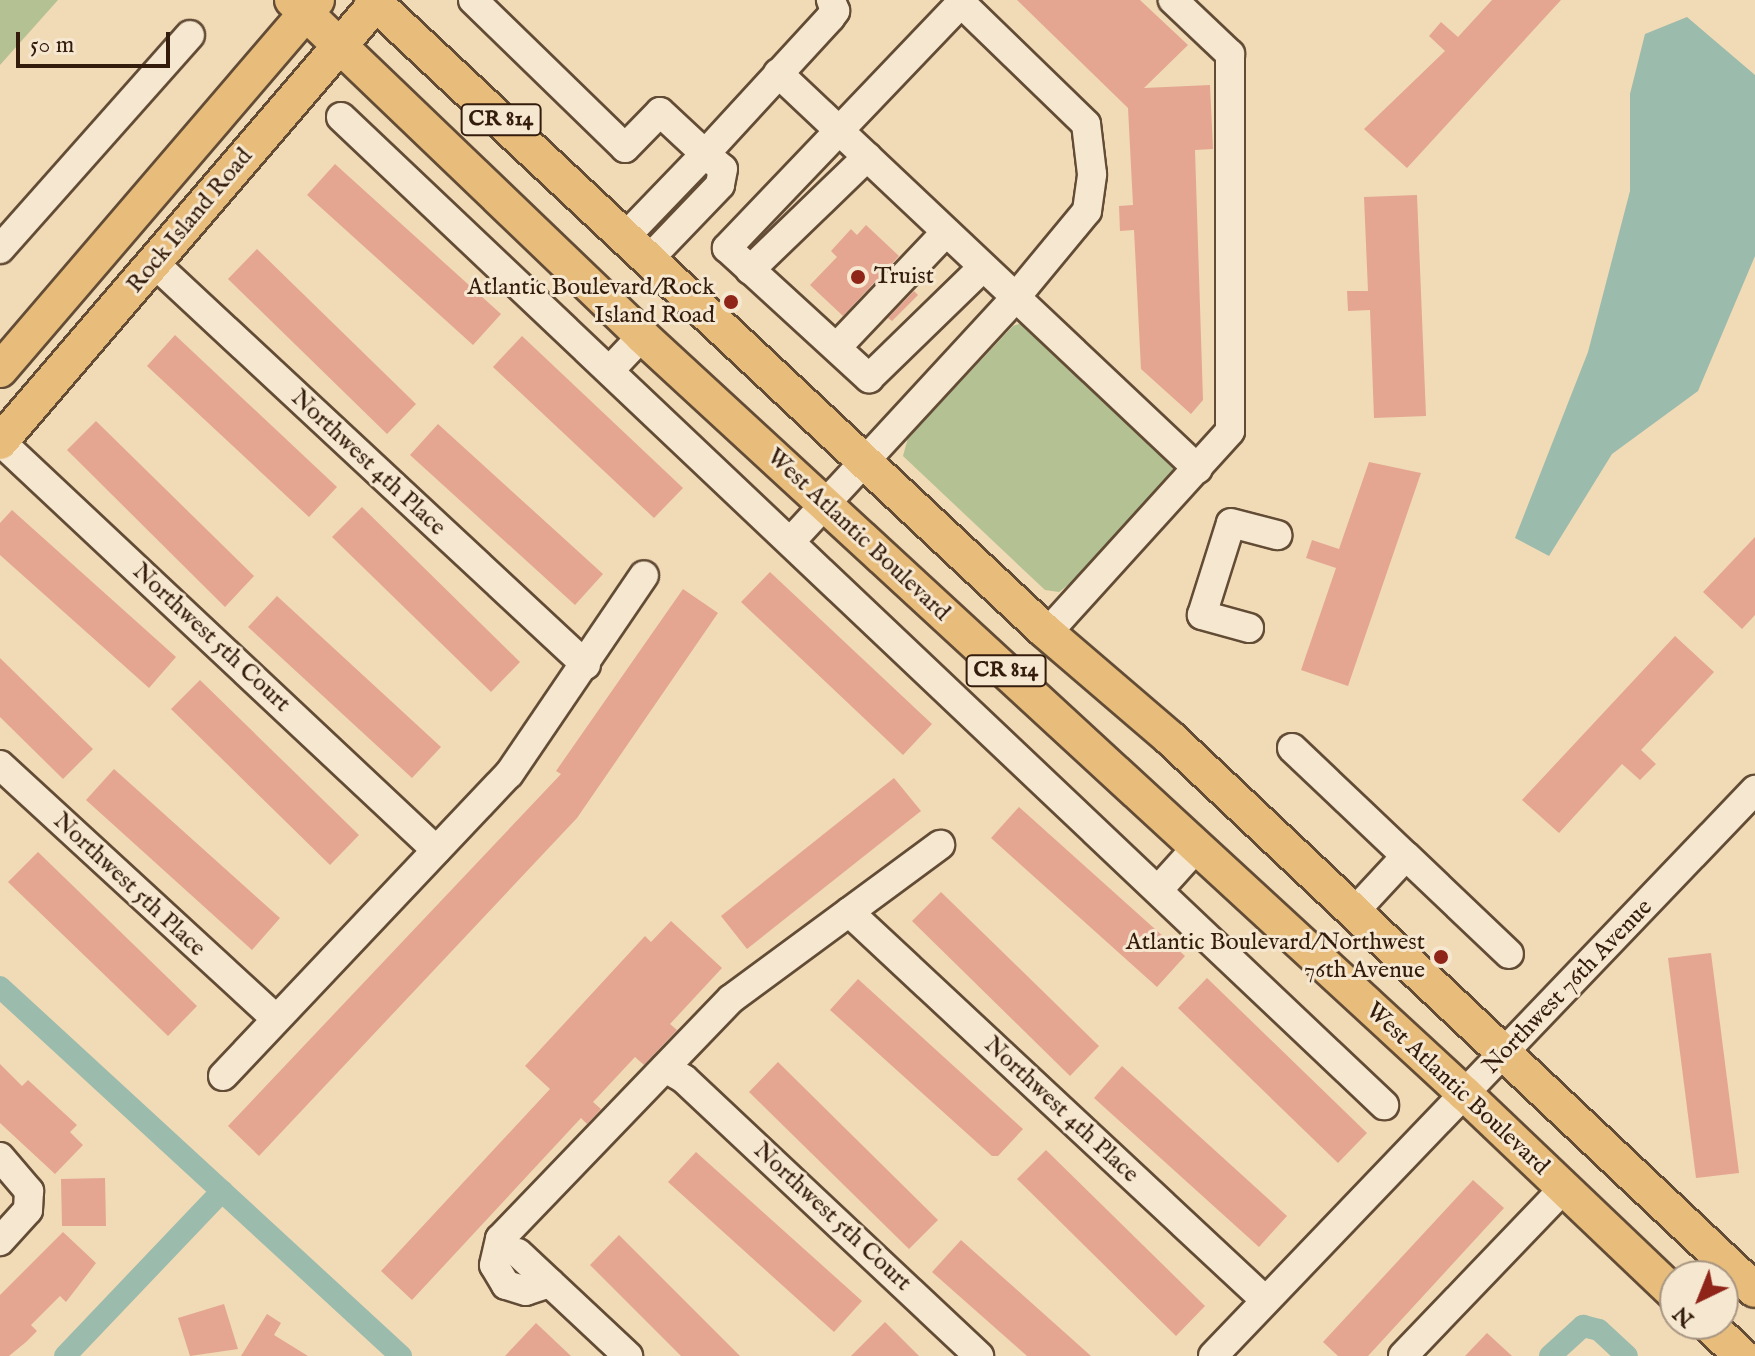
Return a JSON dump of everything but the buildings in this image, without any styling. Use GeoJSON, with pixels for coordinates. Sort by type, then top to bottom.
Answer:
{"type":"FeatureCollection","features":[{"type":"Feature","properties":{"kind":"main road","name":"Rock Island Road"},"geometry":{"type":"LineString","coordinates":[[0,442],[340,46],[375,1]]}},
{"type":"Feature","properties":{"kind":"main road","name":"CR 814"},"geometry":{"type":"LineString","coordinates":[[375,1],[865,462],[1354,912],[1755,1290]]}},
{"type":"Feature","properties":{"kind":"main road","name":"Rock Island Road"},"geometry":{"type":"LineString","coordinates":[[0,370],[305,5]]}},
{"type":"Feature","properties":{"kind":"main road","name":"West Atlantic Boulevard"},"geometry":{"type":"LineString","coordinates":[[305,5],[340,46],[642,336],[1465,1094],[1659,1279]]}},
{"type":"Feature","properties":{"kind":"main road"},"geometry":{"type":"LineString","coordinates":[[1725,1340],[1742,1356]]}},
{"type":"Feature","properties":{"kind":"street"},"geometry":{"type":"LineString","coordinates":[[473,0],[625,148],[660,112],[714,161],[720,185],[638,247]]}},
{"type":"Feature","properties":{"kind":"street"},"geometry":{"type":"LineString","coordinates":[[714,161],[778,73],[830,18],[835,11],[831,0]]}},
{"type":"Feature","properties":{"kind":"street"},"geometry":{"type":"LineString","coordinates":[[714,161],[843,15],[842,0]]}},
{"type":"Feature","properties":{"kind":"street"},"geometry":{"type":"LineString","coordinates":[[1048,632],[1230,431],[1230,54],[1173,0]]}},
{"type":"Feature","properties":{"kind":"street"},"geometry":{"type":"LineString","coordinates":[[791,541],[1015,298],[1087,211],[1092,174],[1086,124],[961,3],[727,248],[869,378],[983,267]]}},
{"type":"Feature","properties":{"kind":"street"},"geometry":{"type":"LineString","coordinates":[[0,249],[190,35]]}},
{"type":"Feature","properties":{"kind":"street"},"geometry":{"type":"LineString","coordinates":[[778,73],[1198,469]]}},
{"type":"Feature","properties":{"kind":"street"},"geometry":{"type":"LineString","coordinates":[[341,117],[1384,1105]]}},
{"type":"Feature","properties":{"kind":"street"},"geometry":{"type":"LineString","coordinates":[[750,270],[867,157]]}},
{"type":"Feature","properties":{"kind":"street"},"geometry":{"type":"LineString","coordinates":[[837,347],[945,233]]}},
{"type":"Feature","properties":{"kind":"street","name":"Northwest 4th Place"},"geometry":{"type":"LineString","coordinates":[[154,263],[584,664]]}},
{"type":"Feature","properties":{"kind":"street"},"geometry":{"type":"LineString","coordinates":[[610,370],[642,336]]}},
{"type":"Feature","properties":{"kind":"street","name":"Northwest 5th Court"},"geometry":{"type":"LineString","coordinates":[[0,442],[429,843]]}},
{"type":"Feature","properties":{"kind":"street"},"geometry":{"type":"LineString","coordinates":[[1249,628],[1202,615],[1231,523],[1277,535]]}},
{"type":"Feature","properties":{"kind":"street"},"geometry":{"type":"LineString","coordinates":[[223,1076],[267,1012],[429,843],[509,774],[644,575]]}},
{"type":"Feature","properties":{"kind":"street"},"geometry":{"type":"LineString","coordinates":[[1292,748],[1509,954]]}},
{"type":"Feature","properties":{"kind":"street","name":"Northwest 5th Place"},"geometry":{"type":"LineString","coordinates":[[0,765],[267,1012]]}},
{"type":"Feature","properties":{"kind":"street","name":"Northwest 76th Avenue"},"geometry":{"type":"LineString","coordinates":[[1213,1356],[1506,1054],[1755,790]]}},
{"type":"Feature","properties":{"kind":"street"},"geometry":{"type":"LineString","coordinates":[[550,1283],[526,1291],[506,1285],[494,1265],[500,1239],[674,1073],[731,999],[853,916],[940,845]]}},
{"type":"Feature","properties":{"kind":"street"},"geometry":{"type":"LineString","coordinates":[[1159,889],[1197,847]]}},
{"type":"Feature","properties":{"kind":"street"},"geometry":{"type":"LineString","coordinates":[[1354,912],[1406,856]]}},
{"type":"Feature","properties":{"kind":"street","name":"Northwest 4th Place"},"geometry":{"type":"LineString","coordinates":[[853,916],[1265,1300]]}},
{"type":"Feature","properties":{"kind":"street","name":"Northwest 5th Court"},"geometry":{"type":"LineString","coordinates":[[674,1073],[979,1356]]}},
{"type":"Feature","properties":{"kind":"street"},"geometry":{"type":"LineString","coordinates":[[0,1157],[29,1191],[28,1210],[0,1241]]}},
{"type":"Feature","properties":{"kind":"street"},"geometry":{"type":"LineString","coordinates":[[1403,1356],[1563,1189]]}},
{"type":"Feature","properties":{"kind":"street"},"geometry":{"type":"LineString","coordinates":[[518,1253],[628,1356]]}},
{"type":"Feature","properties":{"kind":"green space"},"geometry":{"type":"Polygon","coordinates":[[[0,0],[58,0],[0,65],[0,0]]]}},
{"type":"Feature","properties":{"kind":"green space"},"geometry":{"type":"Polygon","coordinates":[[[1022,323],[1175,465],[1177,477],[1098,561],[1059,592],[1045,590],[903,456],[908,438],[1013,326],[1022,323]]]}},
{"type":"Feature","properties":{"kind":"shaded area"},"geometry":{"type":"Polygon","coordinates":[[[1687,17],[1755,75],[1755,256],[1698,391],[1612,454],[1549,556],[1515,538],[1588,352],[1630,191],[1630,94],[1645,34],[1687,17]]]}},
{"type":"Feature","properties":{"kind":"waterway"},"geometry":{"type":"LineString","coordinates":[[0,987],[401,1356]]}},
{"type":"Feature","properties":{"kind":"waterway"},"geometry":{"type":"LineString","coordinates":[[65,1356],[222,1191]]}},
{"type":"Feature","properties":{"kind":"waterway"},"geometry":{"type":"LineString","coordinates":[[1550,1356],[1583,1326],[1599,1330],[1627,1356]]}},
{"type":"Feature","properties":{"kind":"place","name":"Truist"},"geometry":{"type":"Point","coordinates":[858,277]}},
{"type":"Feature","properties":{"kind":"place","name":"Atlantic Boulevard/Rock Island Road"},"geometry":{"type":"Point","coordinates":[731,302]}},
{"type":"Feature","properties":{"kind":"place","name":"Atlantic Boulevard/Northwest 76th Avenue"},"geometry":{"type":"Point","coordinates":[1441,957]}}]}
